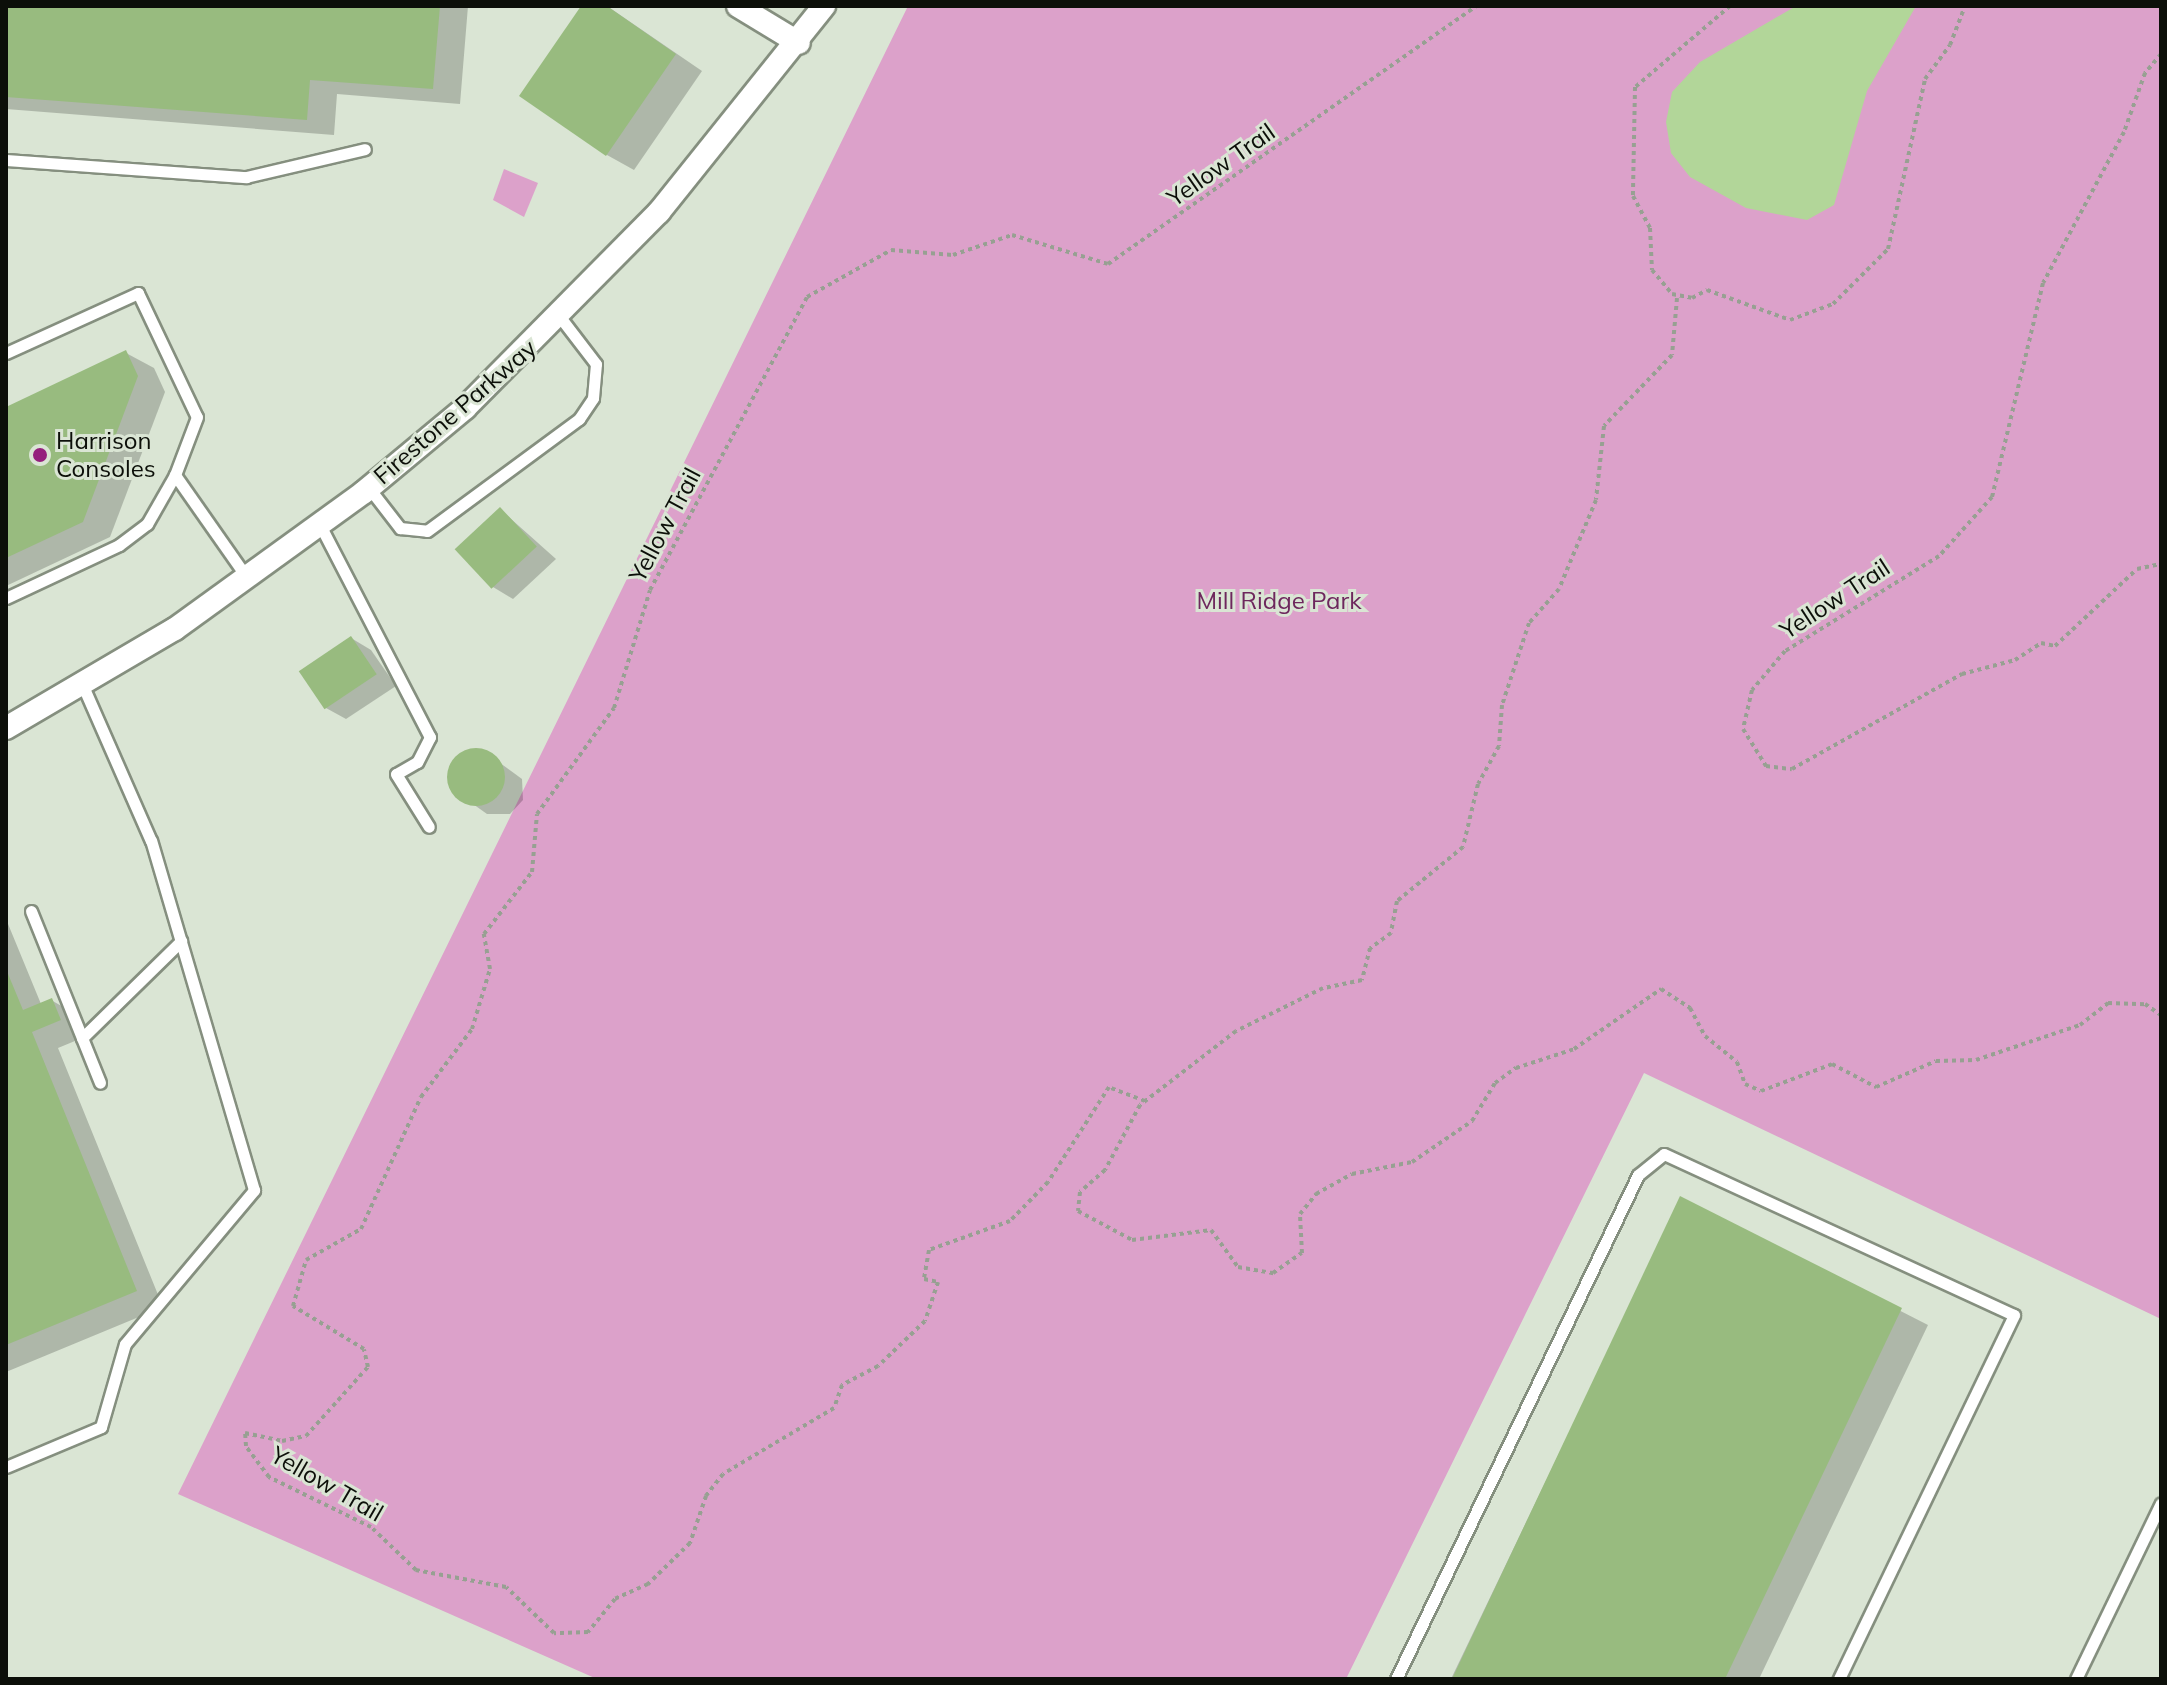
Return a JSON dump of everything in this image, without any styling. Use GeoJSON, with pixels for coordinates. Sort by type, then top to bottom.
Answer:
{"type":"FeatureCollection","features":[{"type":"Feature","properties":{"kind":"street"},"geometry":{"type":"LineString","coordinates":[[738,6],[799,43]]}},
{"type":"Feature","properties":{"kind":"street","name":"Firestone Parkway"},"geometry":{"type":"LineString","coordinates":[[6,728],[83,686],[247,578],[369,488],[560,317],[659,212],[799,43],[824,6]]}},
{"type":"Feature","properties":{"kind":"lane"},"geometry":{"type":"LineString","coordinates":[[6,160],[246,177],[365,149]]}},
{"type":"Feature","properties":{"kind":"lane"},"geometry":{"type":"LineString","coordinates":[[6,353],[138,293],[197,417],[175,475],[147,524],[119,545],[6,598]]}},
{"type":"Feature","properties":{"kind":"lane"},"geometry":{"type":"LineString","coordinates":[[369,488],[400,528],[427,531],[579,419],[593,398],[596,364],[560,317]]}},
{"type":"Feature","properties":{"kind":"lane"},"geometry":{"type":"LineString","coordinates":[[175,475],[247,578]]}},
{"type":"Feature","properties":{"kind":"lane"},"geometry":{"type":"LineString","coordinates":[[320,525],[430,737],[417,762],[396,774],[429,827]]}},
{"type":"Feature","properties":{"kind":"lane"},"geometry":{"type":"LineString","coordinates":[[6,1467],[101,1427],[125,1344],[254,1190],[141,812],[83,686]]}},
{"type":"Feature","properties":{"kind":"lane"},"geometry":{"type":"LineString","coordinates":[[31,911],[100,1083]]}},
{"type":"Feature","properties":{"kind":"lane"},"geometry":{"type":"LineString","coordinates":[[82,1038],[181,941]]}},
{"type":"Feature","properties":{"kind":"lane"},"geometry":{"type":"LineString","coordinates":[[1396,1679],[1638,1175],[1664,1154],[2014,1315],[1839,1679]]}},
{"type":"Feature","properties":{"kind":"lane"},"geometry":{"type":"LineString","coordinates":[[2076,1679],[2161,1503]]}},
{"type":"Feature","properties":{"kind":"path","name":"Yellow Trail"},"geometry":{"type":"LineString","coordinates":[[1145,1101],[1109,1087],[1048,1182],[1010,1221],[929,1250],[924,1279],[938,1282],[925,1321],[878,1366],[842,1385],[834,1408],[723,1474],[706,1496],[690,1543],[648,1584],[615,1599],[588,1632],[554,1633],[506,1587],[416,1570],[371,1527],[269,1477],[246,1446],[245,1433],[282,1441],[306,1436],[368,1367],[364,1349],[293,1306],[306,1260],[361,1229],[404,1127],[472,1029],[490,969],[484,934],[532,872],[537,814],[614,708],[650,590],[807,297],[891,250],[953,255],[1012,235],[1108,264],[1476,6]]}},
{"type":"Feature","properties":{"kind":"path"},"geometry":{"type":"LineString","coordinates":[[1730,6],[1642,76],[1630,99],[1633,196],[1650,228],[1652,270],[1677,298],[1672,355],[1604,426],[1596,500],[1559,589],[1529,623],[1502,705],[1499,746],[1478,784],[1463,847],[1397,901],[1391,933],[1370,948],[1372,967],[1362,980],[1323,988],[1236,1031],[1145,1101],[1105,1170],[1080,1192],[1078,1211],[1132,1240],[1211,1230],[1227,1258],[1264,1274],[1302,1253],[1300,1214],[1316,1194],[1352,1174],[1412,1162],[1472,1121],[1495,1083],[1516,1068],[1574,1049],[1655,991],[1686,1004],[1705,1036],[1737,1062],[1745,1084],[1761,1091],[1832,1064],[1876,1087],[1936,1061],[1976,1060],[2080,1025],[2108,1003],[2145,1004],[2161,1015]]}},
{"type":"Feature","properties":{"kind":"path"},"geometry":{"type":"LineString","coordinates":[[1677,298],[1707,290],[1785,319],[1803,318],[1833,304],[1879,262],[1900,216],[1925,79],[1965,6]]}},
{"type":"Feature","properties":{"kind":"path","name":"Yellow Trail"},"geometry":{"type":"LineString","coordinates":[[2161,54],[2145,73],[2124,132],[2043,283],[1992,497],[1939,556],[1785,651],[1752,690],[1744,731],[1766,766],[1792,769],[1842,748],[1962,674],[2015,660],[2041,643],[2055,646],[2082,627],[2114,586],[2137,569],[2161,564]]}},
{"type":"Feature","properties":{"kind":"green space","name":"Mill Ridge Park"},"geometry":{"type":"Polygon","coordinates":[[[908,6],[2161,6],[2161,1319],[1644,1073],[1346,1679],[597,1679],[178,1494],[908,6]]]}},
{"type":"Feature","properties":{"kind":"green space"},"geometry":{"type":"Polygon","coordinates":[[[504,169],[538,183],[524,217],[493,200],[504,169]]]}},
{"type":"Feature","properties":{"kind":"shaded area"},"geometry":{"type":"Polygon","coordinates":[[[1796,6],[1916,6],[1867,91],[1834,205],[1807,220],[1746,208],[1690,177],[1671,153],[1666,122],[1672,92],[1700,62],[1796,6]]]}},
{"type":"Feature","properties":{"kind":"building"},"geometry":{"type":"Polygon","coordinates":[[[6,6],[440,6],[433,89],[310,80],[307,120],[6,97],[6,6]]]}},
{"type":"Feature","properties":{"kind":"building"},"geometry":{"type":"Polygon","coordinates":[[[581,6],[607,6],[676,54],[606,156],[519,96],[581,6]]]}},
{"type":"Feature","properties":{"kind":"building"},"geometry":{"type":"Polygon","coordinates":[[[126,350],[138,376],[83,522],[6,558],[6,407],[126,350]]]}},
{"type":"Feature","properties":{"kind":"building"},"geometry":{"type":"Polygon","coordinates":[[[500,507],[537,546],[491,589],[455,549],[500,507]]]}},
{"type":"Feature","properties":{"kind":"building"},"geometry":{"type":"Polygon","coordinates":[[[351,636],[377,674],[324,709],[299,671],[351,636]]]}},
{"type":"Feature","properties":{"kind":"building"},"geometry":{"type":"Polygon","coordinates":[[[476,748],[487,750],[496,757],[503,766],[503,788],[496,797],[487,804],[476,806],[465,804],[456,797],[449,788],[447,777],[449,766],[456,757],[465,750],[476,748]]]}},
{"type":"Feature","properties":{"kind":"building"},"geometry":{"type":"Polygon","coordinates":[[[6,969],[23,1010],[52,998],[61,1020],[32,1032],[137,1291],[6,1345],[6,969]]]}},
{"type":"Feature","properties":{"kind":"building"},"geometry":{"type":"Polygon","coordinates":[[[1680,1196],[1902,1308],[1725,1679],[1452,1679],[1680,1196]]]}},
{"type":"Feature","properties":{"kind":"place","name":"Harrison Consoles"},"geometry":{"type":"Point","coordinates":[40,455]}}]}
